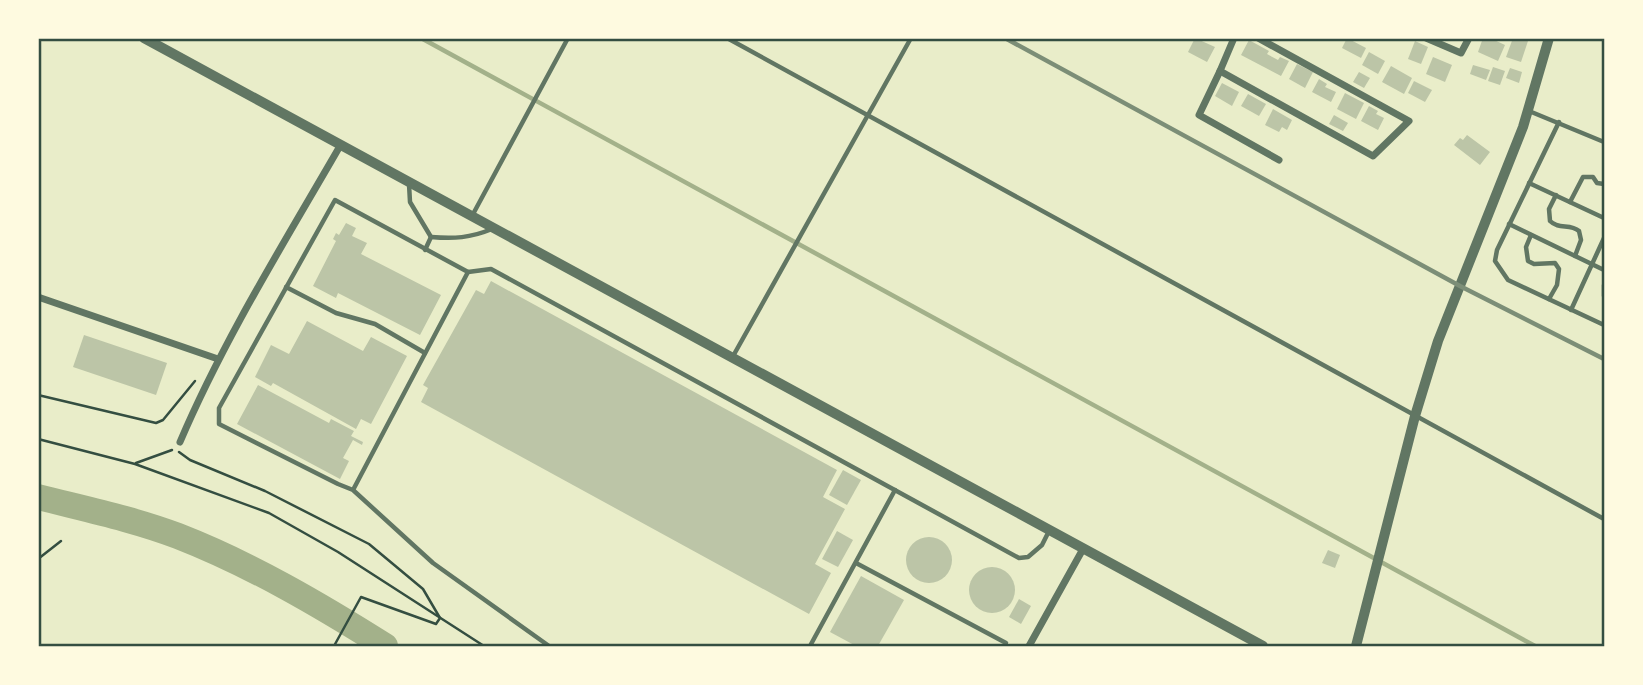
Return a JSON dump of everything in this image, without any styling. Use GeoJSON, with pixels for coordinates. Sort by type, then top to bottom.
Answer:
{"type":"FeatureCollection","features":[{"type":"Feature","properties":{"kind":"street"},"geometry":{"type":"LineString","coordinates":[[144,38],[1263,646]]}},
{"type":"Feature","properties":{"kind":"street"},"geometry":{"type":"LineString","coordinates":[[1234,38],[1199,114],[1279,159]]}},
{"type":"Feature","properties":{"kind":"street"},"geometry":{"type":"LineString","coordinates":[[1426,38],[1461,53],[1469,38]]}},
{"type":"Feature","properties":{"kind":"street"},"geometry":{"type":"LineString","coordinates":[[1356,646],[1438,341],[1503,184],[1529,111],[1549,38]]}},
{"type":"Feature","properties":{"kind":"street"},"geometry":{"type":"LineString","coordinates":[[1220,71],[1373,156],[1409,121],[1260,39]]}},
{"type":"Feature","properties":{"kind":"street"},"geometry":{"type":"LineString","coordinates":[[180,442],[218,359],[340,146]]}},
{"type":"Feature","properties":{"kind":"street"},"geometry":{"type":"LineString","coordinates":[[38,298],[218,359]]}},
{"type":"Feature","properties":{"kind":"street"},"geometry":{"type":"LineString","coordinates":[[1029,646],[1083,549]]}},
{"type":"Feature","properties":{"kind":"lane"},"geometry":{"type":"LineString","coordinates":[[471,217],[568,38]]}},
{"type":"Feature","properties":{"kind":"lane"},"geometry":{"type":"LineString","coordinates":[[727,38],[1605,519]]}},
{"type":"Feature","properties":{"kind":"lane"},"geometry":{"type":"LineString","coordinates":[[732,358],[911,38]]}},
{"type":"Feature","properties":{"kind":"lane"},"geometry":{"type":"LineString","coordinates":[[1529,111],[1605,142]]}},
{"type":"Feature","properties":{"kind":"lane"},"geometry":{"type":"LineString","coordinates":[[1559,122],[1497,250],[1495,261],[1508,280],[1605,326]]}},
{"type":"Feature","properties":{"kind":"lane"},"geometry":{"type":"LineString","coordinates":[[1570,202],[1583,177],[1593,177],[1597,183],[1605,184]]}},
{"type":"Feature","properties":{"kind":"lane"},"geometry":{"type":"LineString","coordinates":[[1529,183],[1605,218]]}},
{"type":"Feature","properties":{"kind":"lane"},"geometry":{"type":"LineString","coordinates":[[409,184],[411,204],[431,237]]}},
{"type":"Feature","properties":{"kind":"lane"},"geometry":{"type":"LineString","coordinates":[[1556,195],[1549,209],[1550,221],[1559,227],[1576,228],[1579,231],[1581,240],[1575,256]]}},
{"type":"Feature","properties":{"kind":"lane"},"geometry":{"type":"LineString","coordinates":[[550,646],[433,563],[353,489],[219,424],[219,408],[335,200],[468,272],[491,269],[1019,558],[1028,557],[1042,545],[1050,530]]}},
{"type":"Feature","properties":{"kind":"lane"},"geometry":{"type":"LineString","coordinates":[[1509,224],[1605,270]]}},
{"type":"Feature","properties":{"kind":"lane"},"geometry":{"type":"LineString","coordinates":[[431,237],[459,240],[493,229]]}},
{"type":"Feature","properties":{"kind":"lane"},"geometry":{"type":"LineString","coordinates":[[1531,234],[1526,247],[1528,261],[1534,264],[1555,263],[1559,269],[1557,285],[1549,299]]}},
{"type":"Feature","properties":{"kind":"lane"},"geometry":{"type":"LineString","coordinates":[[425,250],[431,237]]}},
{"type":"Feature","properties":{"kind":"lane"},"geometry":{"type":"LineString","coordinates":[[1571,310],[1605,238]]}},
{"type":"Feature","properties":{"kind":"lane"},"geometry":{"type":"LineString","coordinates":[[353,489],[468,272]]}},
{"type":"Feature","properties":{"kind":"lane"},"geometry":{"type":"LineString","coordinates":[[1605,285],[1605,296]]}},
{"type":"Feature","properties":{"kind":"lane"},"geometry":{"type":"LineString","coordinates":[[286,287],[336,313],[375,324],[425,353]]}},
{"type":"Feature","properties":{"kind":"lane"},"geometry":{"type":"LineString","coordinates":[[812,646],[895,490]]}},
{"type":"Feature","properties":{"kind":"lane"},"geometry":{"type":"LineString","coordinates":[[856,563],[1006,643],[1004,646]]}},
{"type":"Feature","properties":{"kind":"path"},"geometry":{"type":"LineString","coordinates":[[38,395],[156,423],[163,419],[198,377]]}},
{"type":"Feature","properties":{"kind":"path"},"geometry":{"type":"LineString","coordinates":[[38,439],[135,464],[270,513],[338,552],[484,646]]}},
{"type":"Feature","properties":{"kind":"path"},"geometry":{"type":"LineString","coordinates":[[135,464],[176,449],[190,460],[324,519],[369,544],[423,589],[440,618]]}},
{"type":"Feature","properties":{"kind":"path"},"geometry":{"type":"LineString","coordinates":[[38,559],[61,541]]}},
{"type":"Feature","properties":{"kind":"path"},"geometry":{"type":"LineString","coordinates":[[334,646],[361,597],[436,624],[440,618]]}},
{"type":"Feature","properties":{"kind":"building"},"geometry":{"type":"Polygon","coordinates":[[[1195,38],[1215,47],[1207,62],[1188,52],[1195,38]]]}},
{"type":"Feature","properties":{"kind":"building"},"geometry":{"type":"Polygon","coordinates":[[[1347,38],[1366,48],[1361,58],[1342,48],[1347,38]]]}},
{"type":"Feature","properties":{"kind":"building"},"geometry":{"type":"Polygon","coordinates":[[[1483,38],[1490,38],[1505,45],[1498,61],[1478,52],[1483,38]]]}},
{"type":"Feature","properties":{"kind":"building"},"geometry":{"type":"Polygon","coordinates":[[[1513,38],[1529,38],[1521,62],[1506,57],[1513,38]]]}},
{"type":"Feature","properties":{"kind":"building"},"geometry":{"type":"Polygon","coordinates":[[[1249,40],[1269,51],[1267,54],[1278,60],[1280,57],[1289,61],[1281,76],[1241,55],[1249,40]]]}},
{"type":"Feature","properties":{"kind":"building"},"geometry":{"type":"Polygon","coordinates":[[[1415,41],[1428,47],[1421,64],[1408,59],[1415,41]]]}},
{"type":"Feature","properties":{"kind":"building"},"geometry":{"type":"Polygon","coordinates":[[[1369,52],[1385,61],[1378,74],[1362,65],[1369,52]]]}},
{"type":"Feature","properties":{"kind":"building"},"geometry":{"type":"Polygon","coordinates":[[[1433,57],[1452,65],[1445,82],[1426,74],[1433,57]]]}},
{"type":"Feature","properties":{"kind":"building"},"geometry":{"type":"Polygon","coordinates":[[[1297,64],[1313,72],[1305,88],[1289,79],[1297,64]]]}},
{"type":"Feature","properties":{"kind":"building"},"geometry":{"type":"Polygon","coordinates":[[[1473,65],[1490,70],[1486,80],[1470,74],[1473,65]]]}},
{"type":"Feature","properties":{"kind":"building"},"geometry":{"type":"Polygon","coordinates":[[[1391,66],[1412,78],[1404,94],[1382,82],[1391,66]]]}},
{"type":"Feature","properties":{"kind":"building"},"geometry":{"type":"Polygon","coordinates":[[[1493,67],[1505,71],[1500,85],[1488,81],[1493,67]]]}},
{"type":"Feature","properties":{"kind":"building"},"geometry":{"type":"Polygon","coordinates":[[[1510,68],[1522,72],[1519,83],[1506,78],[1510,68]]]}},
{"type":"Feature","properties":{"kind":"building"},"geometry":{"type":"Polygon","coordinates":[[[1359,72],[1370,78],[1364,88],[1353,82],[1359,72]]]}},
{"type":"Feature","properties":{"kind":"building"},"geometry":{"type":"Polygon","coordinates":[[[1319,79],[1327,84],[1325,87],[1336,92],[1331,102],[1312,92],[1319,79]]]}},
{"type":"Feature","properties":{"kind":"building"},"geometry":{"type":"Polygon","coordinates":[[[1414,81],[1432,90],[1425,102],[1408,93],[1414,81]]]}},
{"type":"Feature","properties":{"kind":"building"},"geometry":{"type":"Polygon","coordinates":[[[1222,83],[1239,92],[1232,106],[1215,96],[1222,83]]]}},
{"type":"Feature","properties":{"kind":"building"},"geometry":{"type":"Polygon","coordinates":[[[1345,93],[1364,103],[1356,119],[1337,109],[1345,93]]]}},
{"type":"Feature","properties":{"kind":"building"},"geometry":{"type":"Polygon","coordinates":[[[1248,94],[1266,104],[1259,116],[1241,106],[1248,94]]]}},
{"type":"Feature","properties":{"kind":"building"},"geometry":{"type":"Polygon","coordinates":[[[1369,106],[1384,118],[1378,130],[1361,121],[1369,106]]]}},
{"type":"Feature","properties":{"kind":"building"},"geometry":{"type":"Polygon","coordinates":[[[1273,109],[1292,120],[1287,130],[1282,127],[1279,132],[1265,125],[1273,109]]]}},
{"type":"Feature","properties":{"kind":"building"},"geometry":{"type":"Polygon","coordinates":[[[1334,115],[1348,123],[1343,131],[1329,124],[1334,115]]]}},
{"type":"Feature","properties":{"kind":"building"},"geometry":{"type":"Polygon","coordinates":[[[1467,135],[1490,152],[1480,165],[1454,145],[1467,135]]]}},
{"type":"Feature","properties":{"kind":"building"},"geometry":{"type":"Polygon","coordinates":[[[346,223],[356,228],[352,236],[367,243],[361,254],[441,295],[420,335],[338,293],[336,298],[313,286],[336,241],[333,239],[336,233],[339,235],[346,223]]]}},
{"type":"Feature","properties":{"kind":"building"},"geometry":{"type":"Polygon","coordinates":[[[491,281],[837,470],[823,497],[845,509],[815,564],[831,573],[809,614],[421,402],[428,388],[423,385],[476,290],[484,294],[491,281]]]}},
{"type":"Feature","properties":{"kind":"building"},"geometry":{"type":"Polygon","coordinates":[[[307,321],[363,351],[371,337],[407,356],[371,424],[361,419],[356,429],[273,383],[271,386],[255,377],[271,345],[289,354],[307,321]]]}},
{"type":"Feature","properties":{"kind":"building"},"geometry":{"type":"Polygon","coordinates":[[[84,335],[167,363],[156,395],[73,367],[84,335]]]}},
{"type":"Feature","properties":{"kind":"building"},"geometry":{"type":"Polygon","coordinates":[[[258,385],[329,423],[331,419],[354,431],[351,436],[363,442],[362,445],[353,440],[343,458],[349,461],[340,479],[237,424],[258,385]]]}},
{"type":"Feature","properties":{"kind":"building"},"geometry":{"type":"Polygon","coordinates":[[[843,470],[861,480],[847,505],[829,495],[843,470]]]}},
{"type":"Feature","properties":{"kind":"building"},"geometry":{"type":"Polygon","coordinates":[[[837,531],[853,540],[838,567],[822,559],[837,531]]]}},
{"type":"Feature","properties":{"kind":"building"},"geometry":{"type":"Polygon","coordinates":[[[929,537],[945,544],[952,560],[945,576],[929,583],[913,576],[906,560],[913,544],[929,537]]]}},
{"type":"Feature","properties":{"kind":"building"},"geometry":{"type":"Polygon","coordinates":[[[1328,550],[1340,555],[1335,568],[1322,563],[1328,550]]]}},
{"type":"Feature","properties":{"kind":"building"},"geometry":{"type":"Polygon","coordinates":[[[992,567],[1008,574],[1015,590],[1008,606],[992,613],[976,606],[969,590],[976,574],[992,567]]]}},
{"type":"Feature","properties":{"kind":"building"},"geometry":{"type":"Polygon","coordinates":[[[861,576],[904,600],[878,646],[856,646],[830,632],[861,576]]]}},
{"type":"Feature","properties":{"kind":"building"},"geometry":{"type":"Polygon","coordinates":[[[1019,599],[1031,606],[1021,624],[1009,617],[1019,599]]]}},
{"type":"Feature","properties":{"kind":"waterway"},"geometry":{"type":"LineString","coordinates":[[421,38],[1535,646]]}},
{"type":"Feature","properties":{"kind":"waterway"},"geometry":{"type":"LineString","coordinates":[[38,497],[144,524],[205,547],[284,586],[385,646]]}},
{"type":"Feature","properties":{"kind":"railway"},"geometry":{"type":"LineString","coordinates":[[1005,38],[1460,286],[1604,359]]}}]}
